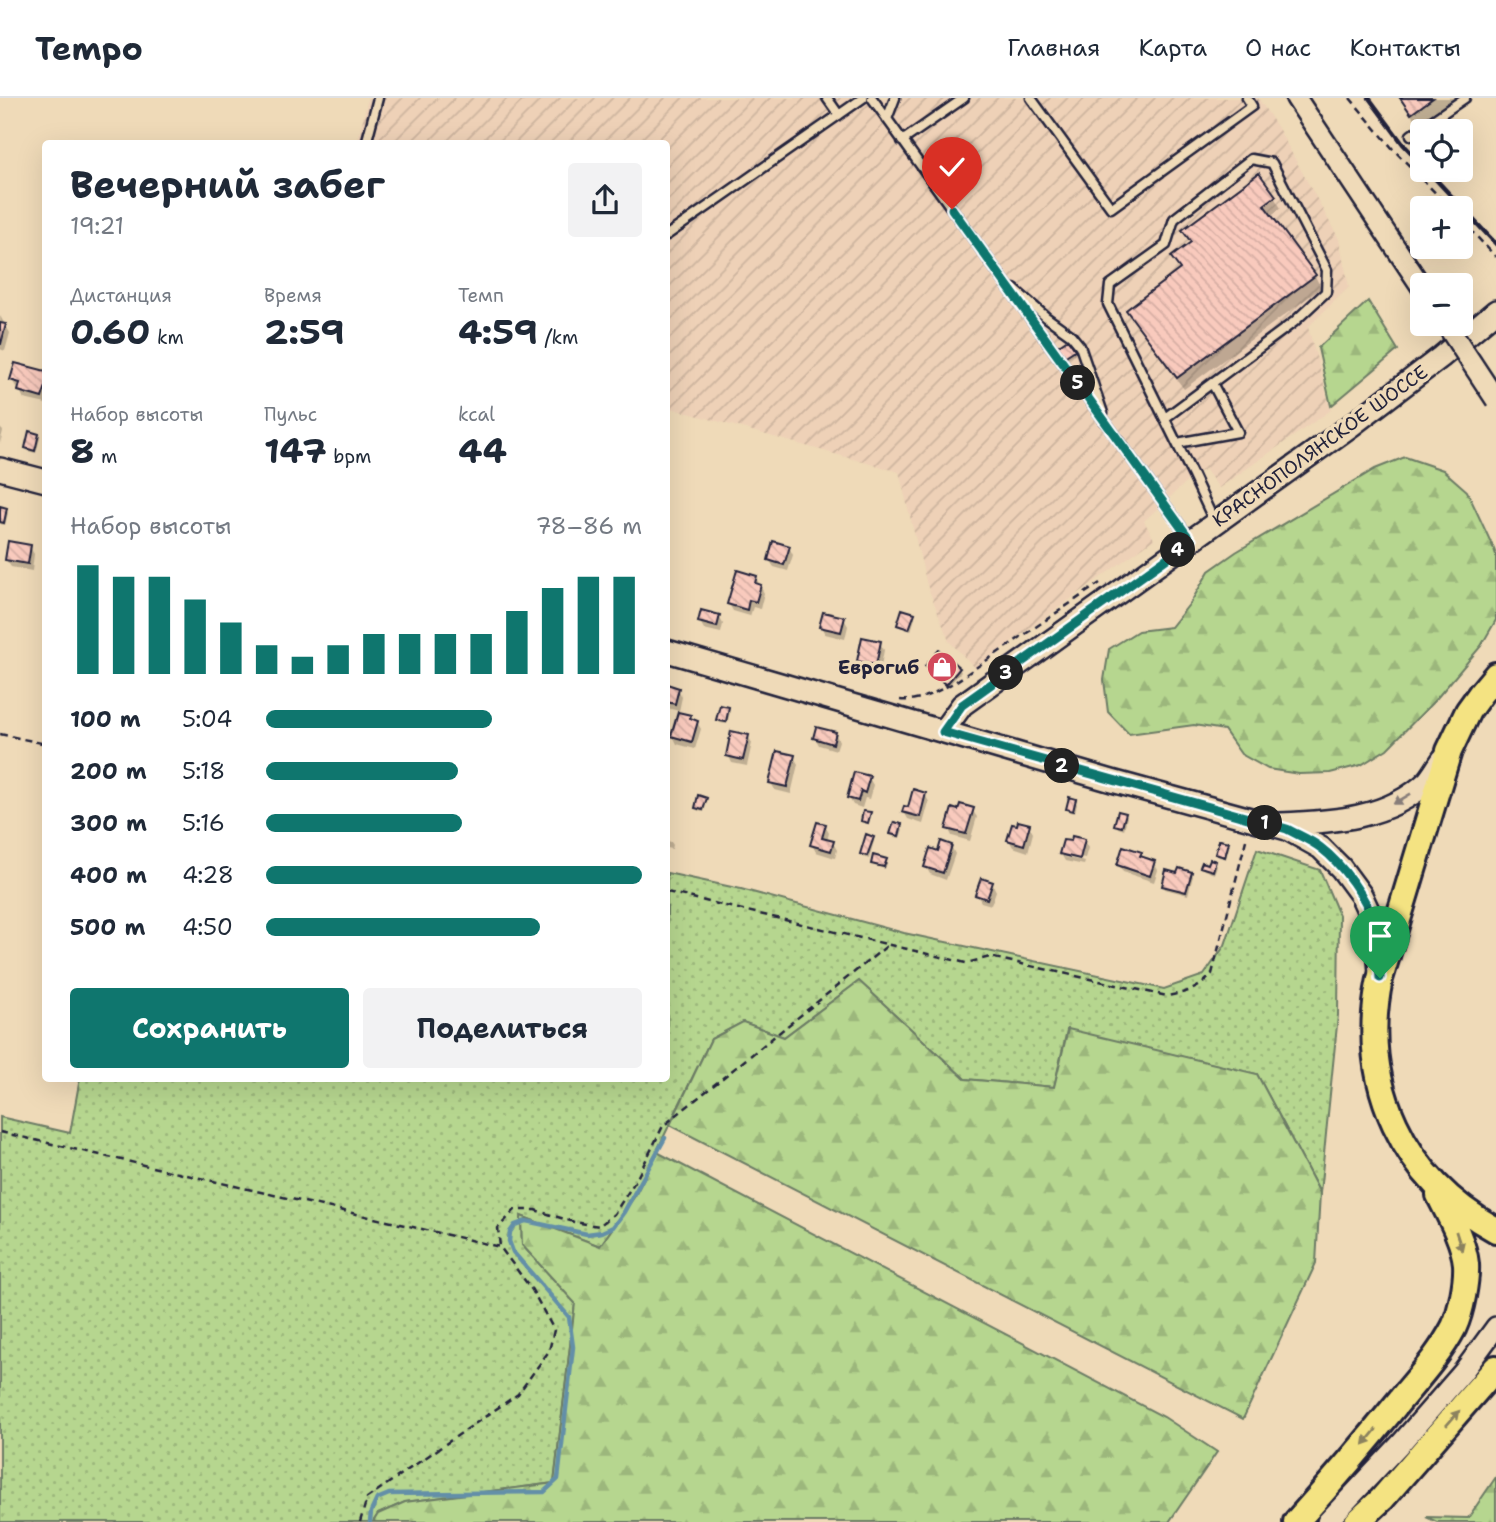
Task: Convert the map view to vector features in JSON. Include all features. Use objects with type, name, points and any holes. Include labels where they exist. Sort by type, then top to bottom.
[{"type":"main road","name":"КРАСНОПОЛЯНСКОЕ ШОССЕ","points":[[943,732],[962,705],[1352,425],[1496,311]]},
{"type":"main road","points":[[0,469],[42,480]]},
{"type":"main road","points":[[670,652],[1287,829],[1321,848],[1341,868],[1361,895],[1373,921],[1380,978]]},
{"type":"main road","points":[[1296,1522],[1339,1475],[1442,1349],[1455,1324],[1463,1294],[1466,1264],[1459,1239],[1430,1179],[1410,1152],[1394,1123],[1380,1081],[1374,1015],[1380,978],[1449,751],[1468,711],[1496,675]]},
{"type":"main road","points":[[1261,822],[1324,822],[1353,818],[1387,808],[1410,796],[1429,780],[1449,751]]},
{"type":"main road","points":[[1430,1179],[1462,1209],[1496,1230]]},
{"type":"main road","points":[[1357,1522],[1382,1499],[1496,1368]]},
{"type":"street","points":[[1296,98],[1412,273]]},
{"type":"street","points":[[1454,336],[1496,400]]},
{"type":"street","points":[[1327,1522],[1446,1392],[1496,1327]]},
{"type":"lane","points":[[367,140],[378,98]]},
{"type":"lane","points":[[827,98],[839,115]]},
{"type":"lane","points":[[670,233],[863,98]]},
{"type":"lane","points":[[872,98],[1191,541]]},
{"type":"lane","points":[[887,119],[895,98]]},
{"type":"lane","points":[[902,141],[964,98]]},
{"type":"lane","points":[[1031,98],[1111,208],[1252,106],[1247,98]]},
{"type":"lane","points":[[1434,119],[1465,98]]},
{"type":"lane","points":[[1165,418],[1294,322],[1326,292],[1327,270],[1272,163],[1251,159],[1174,219],[1166,245],[1110,285],[1108,304],[1215,523]]},
{"type":"lane","points":[[1001,278],[1080,346],[1106,423]]},
{"type":"lane","points":[[1177,443],[1238,432],[1212,383]]},
{"type":"path","points":[[1350,98],[1393,149],[1438,196]]},
{"type":"path","points":[[1473,233],[1496,257]]},
{"type":"path","points":[[898,700],[907,701],[937,692],[955,682],[1102,581]]},
{"type":"path","points":[[0,734],[42,743]]},
{"type":"path","points":[[670,893],[966,963],[990,957],[1167,996],[1186,993],[1201,986],[1212,974],[1261,822]]},
{"type":"path","points":[[359,1522],[367,1498],[518,1394],[549,1351],[554,1330],[532,1290],[500,1247],[498,1228],[515,1210],[535,1210],[574,1222],[599,1226],[614,1213],[629,1191],[663,1126],[888,944]]},
{"type":"path","points":[[0,1132],[500,1247]]},
{"type":"shaded area","points":[[368,98],[1258,98],[1278,128],[1339,239],[1349,287],[1308,327],[1331,410],[1219,488],[1205,469],[1193,476],[1144,521],[1154,539],[975,668],[949,641],[927,585],[899,472],[670,408],[670,140],[358,140]]},
{"type":"green space","points":[[1368,301],[1398,350],[1331,406],[1318,348]]},
{"type":"green space","points":[[1405,457],[1443,470],[1467,491],[1496,555],[1496,620],[1481,646],[1437,698],[1387,749],[1361,765],[1330,773],[1299,774],[1268,769],[1241,754],[1224,730],[1194,725],[1129,734],[1108,712],[1104,680],[1109,649],[1138,631],[1171,627],[1191,602],[1209,571],[1375,469]]},
{"type":"green space","points":[[1257,849],[1320,870],[1339,915],[1338,1015],[1320,1193],[1257,1074],[1067,1030],[1054,1087],[965,1079],[859,981],[784,1037],[743,1022],[711,1039],[635,1196],[600,1246],[521,1216],[522,1245],[575,1303],[554,1483],[405,1502],[378,1514],[373,1522],[0,1522],[0,1117],[70,1133],[79,1082],[670,1082],[670,874],[741,889],[904,933],[1164,989],[1204,975],[1225,945]]},
{"type":"green space","points":[[859,981],[965,1079],[1054,1087],[1068,1029],[1257,1074],[1320,1193],[1316,1263],[1243,1419],[670,1125],[711,1039],[743,1022],[784,1037]]},
{"type":"green space","points":[[657,1152],[1164,1417],[1217,1452],[1169,1522],[373,1522],[378,1514],[405,1502],[554,1483],[575,1303],[522,1245],[521,1216],[600,1246],[635,1196]]},
{"type":"green space","points":[[1496,1477],[1496,1522],[1437,1522],[1426,1517],[1468,1518]]},
{"type":"building","points":[[1400,98],[1433,98],[1411,114]]},
{"type":"building","points":[[1259,173],[1276,196],[1264,205],[1316,275],[1177,378],[1126,310],[1180,269],[1171,257],[1191,242],[1182,230]]},
{"type":"building","points":[[0,323],[6,324],[1,344],[0,344]]},
{"type":"building","points":[[1068,339],[1075,350],[1064,357],[1056,347]]},
{"type":"building","points":[[15,363],[42,370],[42,398],[18,391],[20,383],[10,380]]},
{"type":"building","points":[[29,431],[39,434],[35,451],[25,448]]},
{"type":"building","points":[[0,506],[7,508],[4,523],[0,522]]},
{"type":"building","points":[[8,541],[31,545],[28,564],[5,560]]},
{"type":"building","points":[[773,541],[790,546],[784,565],[768,560]]},
{"type":"building","points":[[737,570],[757,576],[755,583],[761,585],[756,602],[749,600],[747,610],[727,604]]},
{"type":"building","points":[[902,609],[915,613],[909,629],[897,625]]},
{"type":"building","points":[[701,610],[720,615],[717,627],[698,622]]},
{"type":"building","points":[[823,612],[845,617],[841,632],[819,627]]},
{"type":"building","points":[[862,637],[881,641],[876,665],[857,661]]},
{"type":"building","name":"Еврогиб","points":[[939,650],[960,668],[946,685],[925,666]]},
{"type":"building","points":[[670,685],[679,688],[675,704],[670,703]]},
{"type":"building","points":[[720,705],[729,707],[726,722],[716,720]]},
{"type":"building","points":[[678,712],[691,715],[690,718],[698,721],[692,742],[671,736]]},
{"type":"building","points":[[816,727],[836,732],[833,744],[813,738]]},
{"type":"building","points":[[731,731],[749,735],[743,760],[726,756]]},
{"type":"building","points":[[777,751],[795,755],[787,787],[769,783]]},
{"type":"building","points":[[854,772],[870,776],[865,793],[861,791],[858,801],[847,798]]},
{"type":"building","points":[[913,789],[926,793],[920,817],[902,812],[904,806],[908,807]]},
{"type":"building","points":[[698,795],[707,798],[703,810],[695,808]]},
{"type":"building","points":[[1069,797],[1076,799],[1073,811],[1066,809]]},
{"type":"building","points":[[960,804],[974,808],[966,834],[946,829],[952,808],[958,810]]},
{"type":"building","points":[[863,811],[871,812],[868,823],[861,821]]},
{"type":"building","points":[[1118,811],[1126,813],[1122,827],[1114,825]]},
{"type":"building","points":[[1018,821],[1030,824],[1024,845],[1007,840],[1012,824],[1017,825]]},
{"type":"building","points":[[817,822],[826,824],[822,838],[834,841],[831,851],[810,845]]},
{"type":"building","points":[[894,822],[902,824],[899,836],[890,834]]},
{"type":"building","points":[[866,834],[874,837],[867,856],[860,854]]},
{"type":"building","points":[[1072,836],[1085,839],[1080,859],[1059,854],[1063,840],[1071,841]]},
{"type":"building","points":[[1219,840],[1229,842],[1225,857],[1215,854]]},
{"type":"building","points":[[941,841],[952,845],[943,873],[924,867],[930,848],[938,851]]},
{"type":"building","points":[[1123,846],[1142,852],[1140,856],[1155,861],[1150,876],[1117,865]]},
{"type":"building","points":[[873,855],[887,859],[884,867],[871,864]]},
{"type":"building","points":[[1210,859],[1216,861],[1213,871],[1200,867],[1202,862],[1208,864]]},
{"type":"building","points":[[1179,868],[1192,872],[1186,892],[1162,886],[1166,870],[1177,873]]},
{"type":"building","points":[[981,878],[993,882],[987,899],[975,895]]},
{"type":"waterway","points":[[370,1522],[377,1499],[389,1494],[544,1492],[558,1479],[573,1347],[569,1317],[513,1252],[509,1241],[510,1232],[515,1225],[526,1221],[587,1234],[613,1227],[665,1138]]},
{"type":"railway","points":[[1369,98],[1410,151]]},
{"type":"railway","points":[[1438,182],[1496,244]]},
{"type":"place","name":"Еврогиб","points":[[942,667]]},
{"type":"route","points":[[952,209],[1191,541],[962,705],[943,732],[1287,829],[1321,848],[1341,868],[1361,895],[1373,921],[1380,978]]}]
